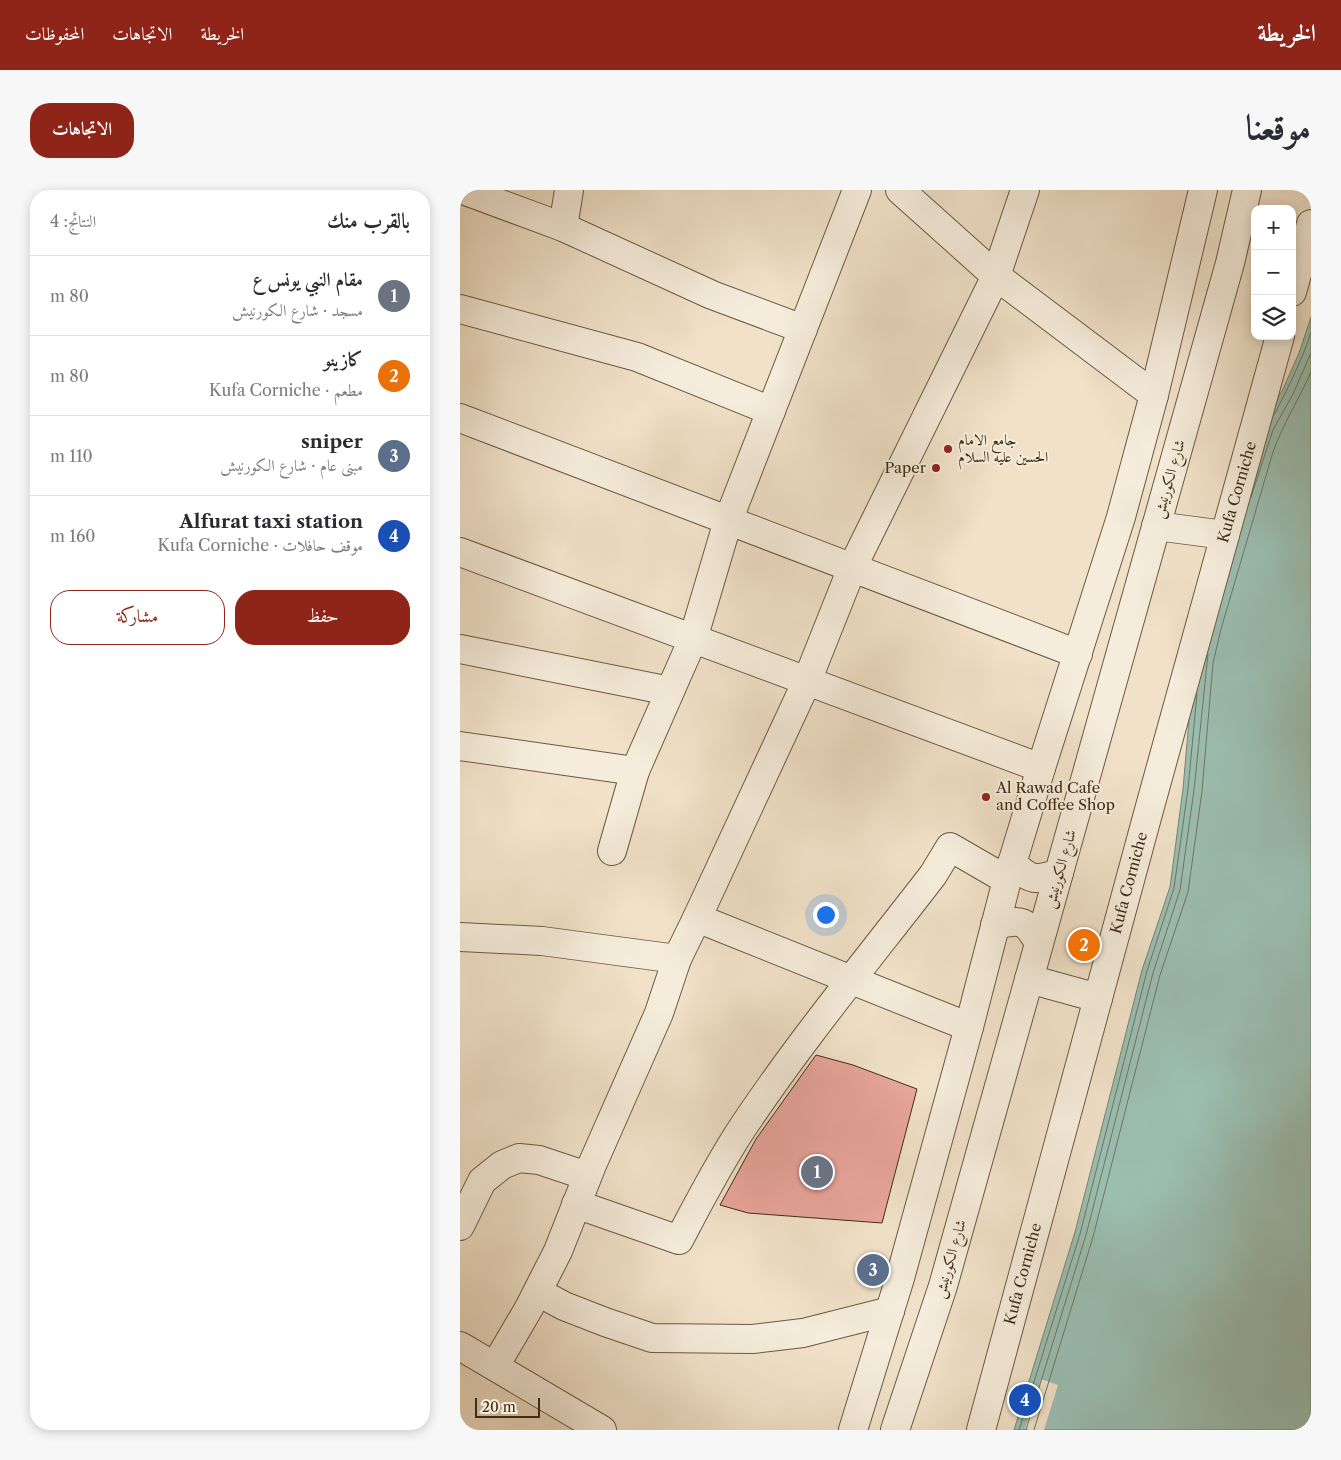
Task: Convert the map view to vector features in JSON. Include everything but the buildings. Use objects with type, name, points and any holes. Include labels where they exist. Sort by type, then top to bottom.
[{"type":"street","points":[[463,190],[563,227],[712,295],[803,329]]},
{"type":"street","points":[[563,227],[569,190]]},
{"type":"street","points":[[612,851],[636,771],[693,638],[728,521],[857,190]]},
{"type":"street","points":[[900,190],[996,276],[1154,395]]},
{"type":"street","points":[[495,1366],[538,1292],[558,1251],[576,1204],[659,1013],[677,959],[807,681],[852,568],[996,276],[1025,190]]},
{"type":"street","points":[[853,1430],[890,1311],[1010,872],[1121,517],[1154,395],[1202,190]]},
{"type":"street","name":"شارع الكورنيش","points":[[895,1430],[943,1286],[1230,262],[1247,190]]},
{"type":"street","points":[[1296,278],[1311,224]]},
{"type":"street","points":[[460,309],[637,357],[771,411]]},
{"type":"street","name":"Kufa Corniche","points":[[981,1430],[1279,340]]},
{"type":"street","points":[[460,418],[1078,654]]},
{"type":"street","points":[[1156,526],[1225,535]]},
{"type":"street","points":[[460,552],[1041,768]]},
{"type":"street","points":[[460,649],[670,691]]},
{"type":"street","points":[[460,746],[636,771]]},
{"type":"street","points":[[576,1204],[679,1240],[710,1181],[742,1128],[788,1062],[934,876],[950,847],[1010,872],[1024,874],[1032,878],[1042,878],[1059,873]]},
{"type":"street","points":[[697,918],[969,1027]]},
{"type":"street","points":[[996,925],[1021,922],[1029,927],[1039,943]]},
{"type":"street","points":[[460,937],[542,941],[677,959]]},
{"type":"street","points":[[1029,979],[1098,998]]},
{"type":"street","points":[[460,1226],[482,1181],[502,1165],[519,1158],[539,1160],[588,1176]]},
{"type":"street","points":[[538,1292],[564,1306],[596,1319],[652,1338],[753,1339],[794,1334],[890,1311]]},
{"type":"street","points":[[460,1346],[602,1430]]},
{"type":"water","points":[[1311,317],[1311,1430],[1014,1430],[1075,1232],[1142,970],[1170,887],[1183,789],[1191,697],[1262,426],[1283,389],[1299,353]]},
{"type":"pier","points":[[1041,1379],[1058,1385],[1044,1430],[1025,1429],[1033,1405],[1022,1402],[1024,1396],[1035,1399]]},
{"type":"place","name":"جامع الامام الحسين عليه السلام","points":[[948,449]]},
{"type":"place","name":"Paper","points":[[936,468]]},
{"type":"place","name":"Al Rawad Cafe and Coffee Shop","points":[[986,797]]},
{"type":"place","name":"كازينو","points":[[1084,945]]},
{"type":"place","name":"مقام النبي يونس ع","points":[[817,1172]]},
{"type":"place","name":"sniper","points":[[873,1270]]},
{"type":"place","name":"Alfurat taxi station","points":[[1025,1400]]}]
